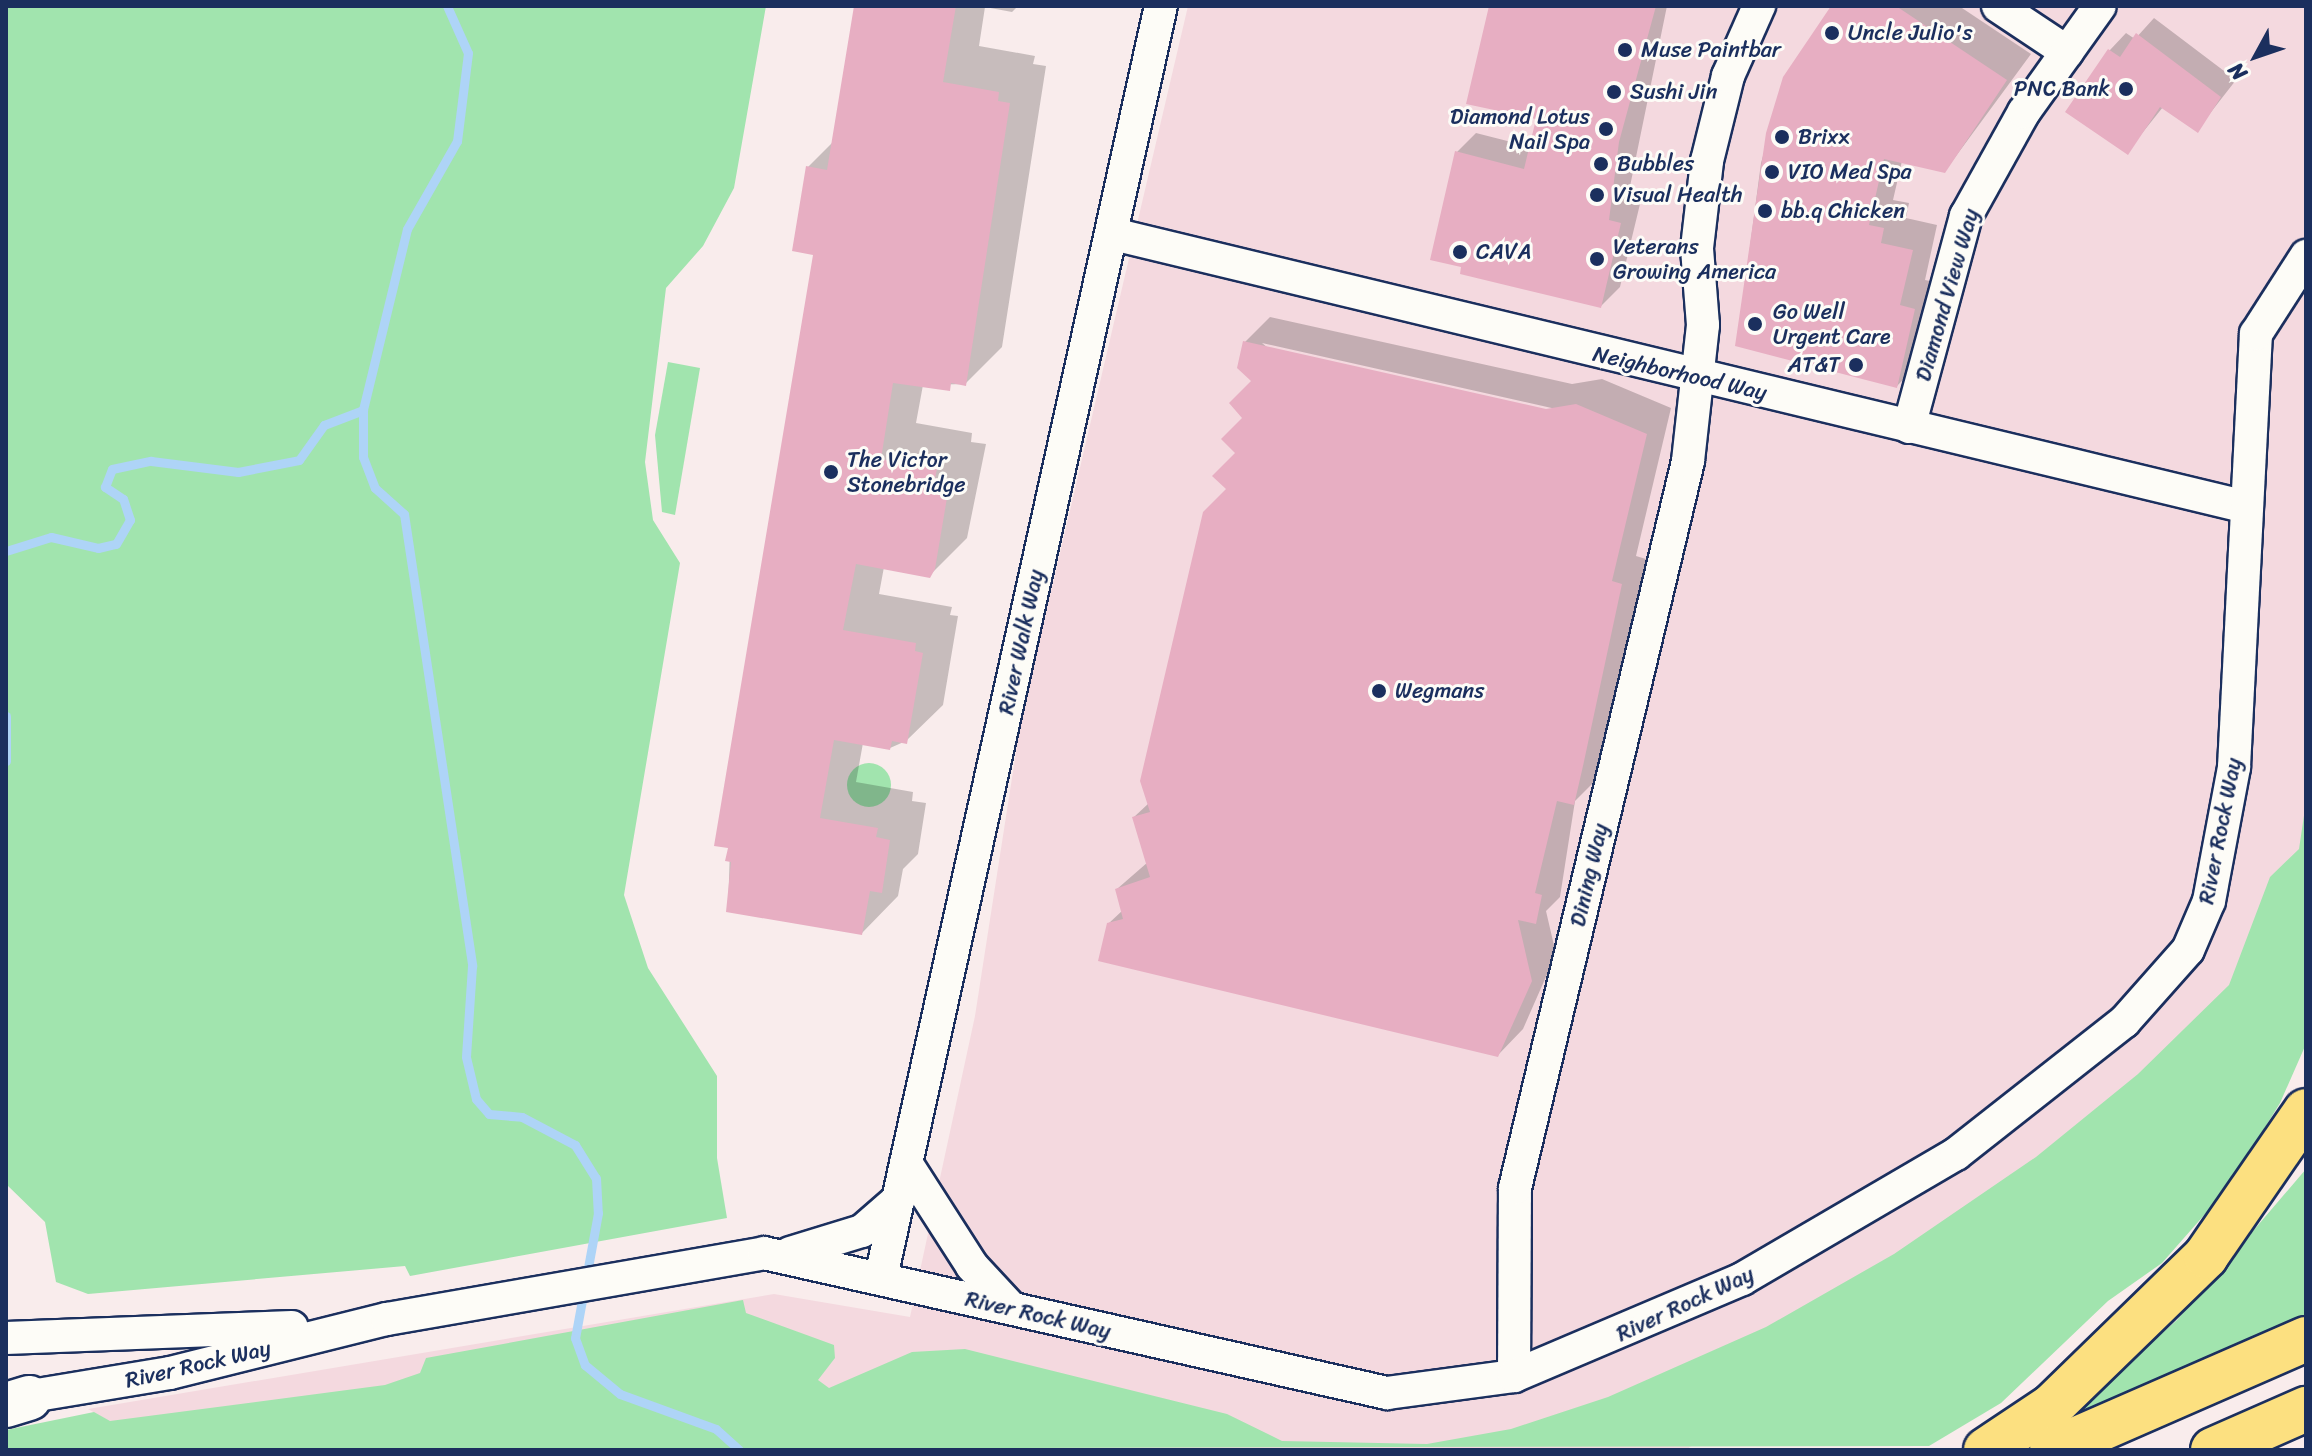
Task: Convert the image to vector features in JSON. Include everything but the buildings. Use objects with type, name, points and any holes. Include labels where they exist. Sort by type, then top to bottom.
[{"type":"highway","points":[[1986,1450],[2052,1406],[2206,1256],[2306,1111]]},
{"type":"highway","points":[[2052,1450],[2306,1339]]},
{"type":"highway","points":[[2213,1450],[2306,1409]]},
{"type":"street","name":"River Walk Way","points":[[881,1277],[1161,6]]},
{"type":"street","name":"Dining Way","points":[[1514,1376],[1515,1188],[1688,461],[1698,377],[1697,248],[1707,161],[1728,76],[1759,6]]},
{"type":"street","points":[[1998,6],[2067,52]]},
{"type":"street","name":"Diamond View Way","points":[[1909,427],[1966,216],[2067,52],[2100,6]]},
{"type":"street","name":"Neighborhood Way","points":[[1113,234],[2247,507]]},
{"type":"street","name":"River Rock Way","points":[[14,1401],[170,1373],[387,1319],[774,1254],[1387,1393],[1514,1376],[1642,1326],[1858,1218],[2043,1089],[2156,989],[2200,928],[2219,853],[2238,727],[2256,334],[2306,256]]},
{"type":"street","points":[[906,1163],[972,1266],[1011,1308]]},
{"type":"street","points":[[774,1254],[862,1231],[899,1199]]},
{"type":"street","name":"River Rock Way","points":[[6,1338],[387,1319]]},
{"type":"shaded area","points":[[1188,6],[2306,6],[2306,972],[1686,1450],[160,1450],[88,1409],[774,1294],[910,1317],[975,1016],[1021,720]]},
{"type":"green space","points":[[6,6],[766,6],[734,188],[703,246],[666,288],[645,462],[653,520],[680,563],[624,895],[648,968],[717,1076],[717,1158],[727,1218],[410,1276],[405,1266],[88,1294],[56,1282],[45,1222],[6,1184]]},
{"type":"green space","points":[[668,362],[700,368],[675,515],[662,512],[655,435]]},
{"type":"green space","points":[[869,763],[884,770],[891,785],[884,800],[869,807],[854,800],[847,785],[854,770]]},
{"type":"green space","points":[[2306,802],[2306,1044],[2280,1103],[2227,1189],[2162,1263],[2108,1301],[2001,1403],[1929,1446],[6,1450],[6,1430],[94,1412],[110,1421],[385,1385],[420,1373],[426,1358],[743,1300],[746,1313],[834,1345],[835,1358],[818,1380],[829,1388],[912,1352],[965,1349],[1227,1414],[1282,1441],[1427,1444],[1511,1429],[1608,1397],[1766,1327],[1894,1254],[2036,1157],[2138,1074],[2229,985],[2270,877],[2299,849]]},
{"type":"green space","points":[[2306,1169],[2306,1315],[2046,1435],[2177,1320]]},
{"type":"waterway","points":[[447,6],[468,53],[457,141],[407,229],[363,410],[363,457],[375,488],[404,514],[472,966],[466,1057],[476,1099],[489,1114],[522,1117],[575,1145],[596,1178],[598,1213],[575,1338],[585,1365],[620,1394],[716,1429],[739,1450]]},
{"type":"waterway","points":[[6,551],[51,537],[98,548],[116,544],[130,520],[123,499],[105,487],[112,469],[151,461],[238,472],[299,460],[324,425],[363,410]]},
{"type":"waterway","points":[[6,716],[6,761]]},
{"type":"place","name":"Uncle Julio's","points":[[1832,33]]},
{"type":"place","name":"Muse Paintbar","points":[[1625,50]]},
{"type":"place","name":"PNC Bank","points":[[2126,89]]},
{"type":"place","name":"Sushi Jin","points":[[1614,92]]},
{"type":"place","name":"Diamond Lotus Nail Spa","points":[[1606,129]]},
{"type":"place","name":"Brixx","points":[[1782,137]]},
{"type":"place","name":"Bubbles","points":[[1601,164]]},
{"type":"place","name":"VIO Med Spa","points":[[1772,172]]},
{"type":"place","name":"Visual Health","points":[[1597,195]]},
{"type":"place","name":"bb.q Chicken","points":[[1765,211]]},
{"type":"place","name":"CAVA","points":[[1460,252]]},
{"type":"place","name":"Veterans Growing America","points":[[1597,259]]},
{"type":"place","name":"Go Well Urgent Care","points":[[1755,324]]},
{"type":"place","name":"AT&T","points":[[1856,365]]},
{"type":"place","name":"The Victor Stonebridge","points":[[831,472]]},
{"type":"place","name":"Wegmans","points":[[1379,691]]}]
